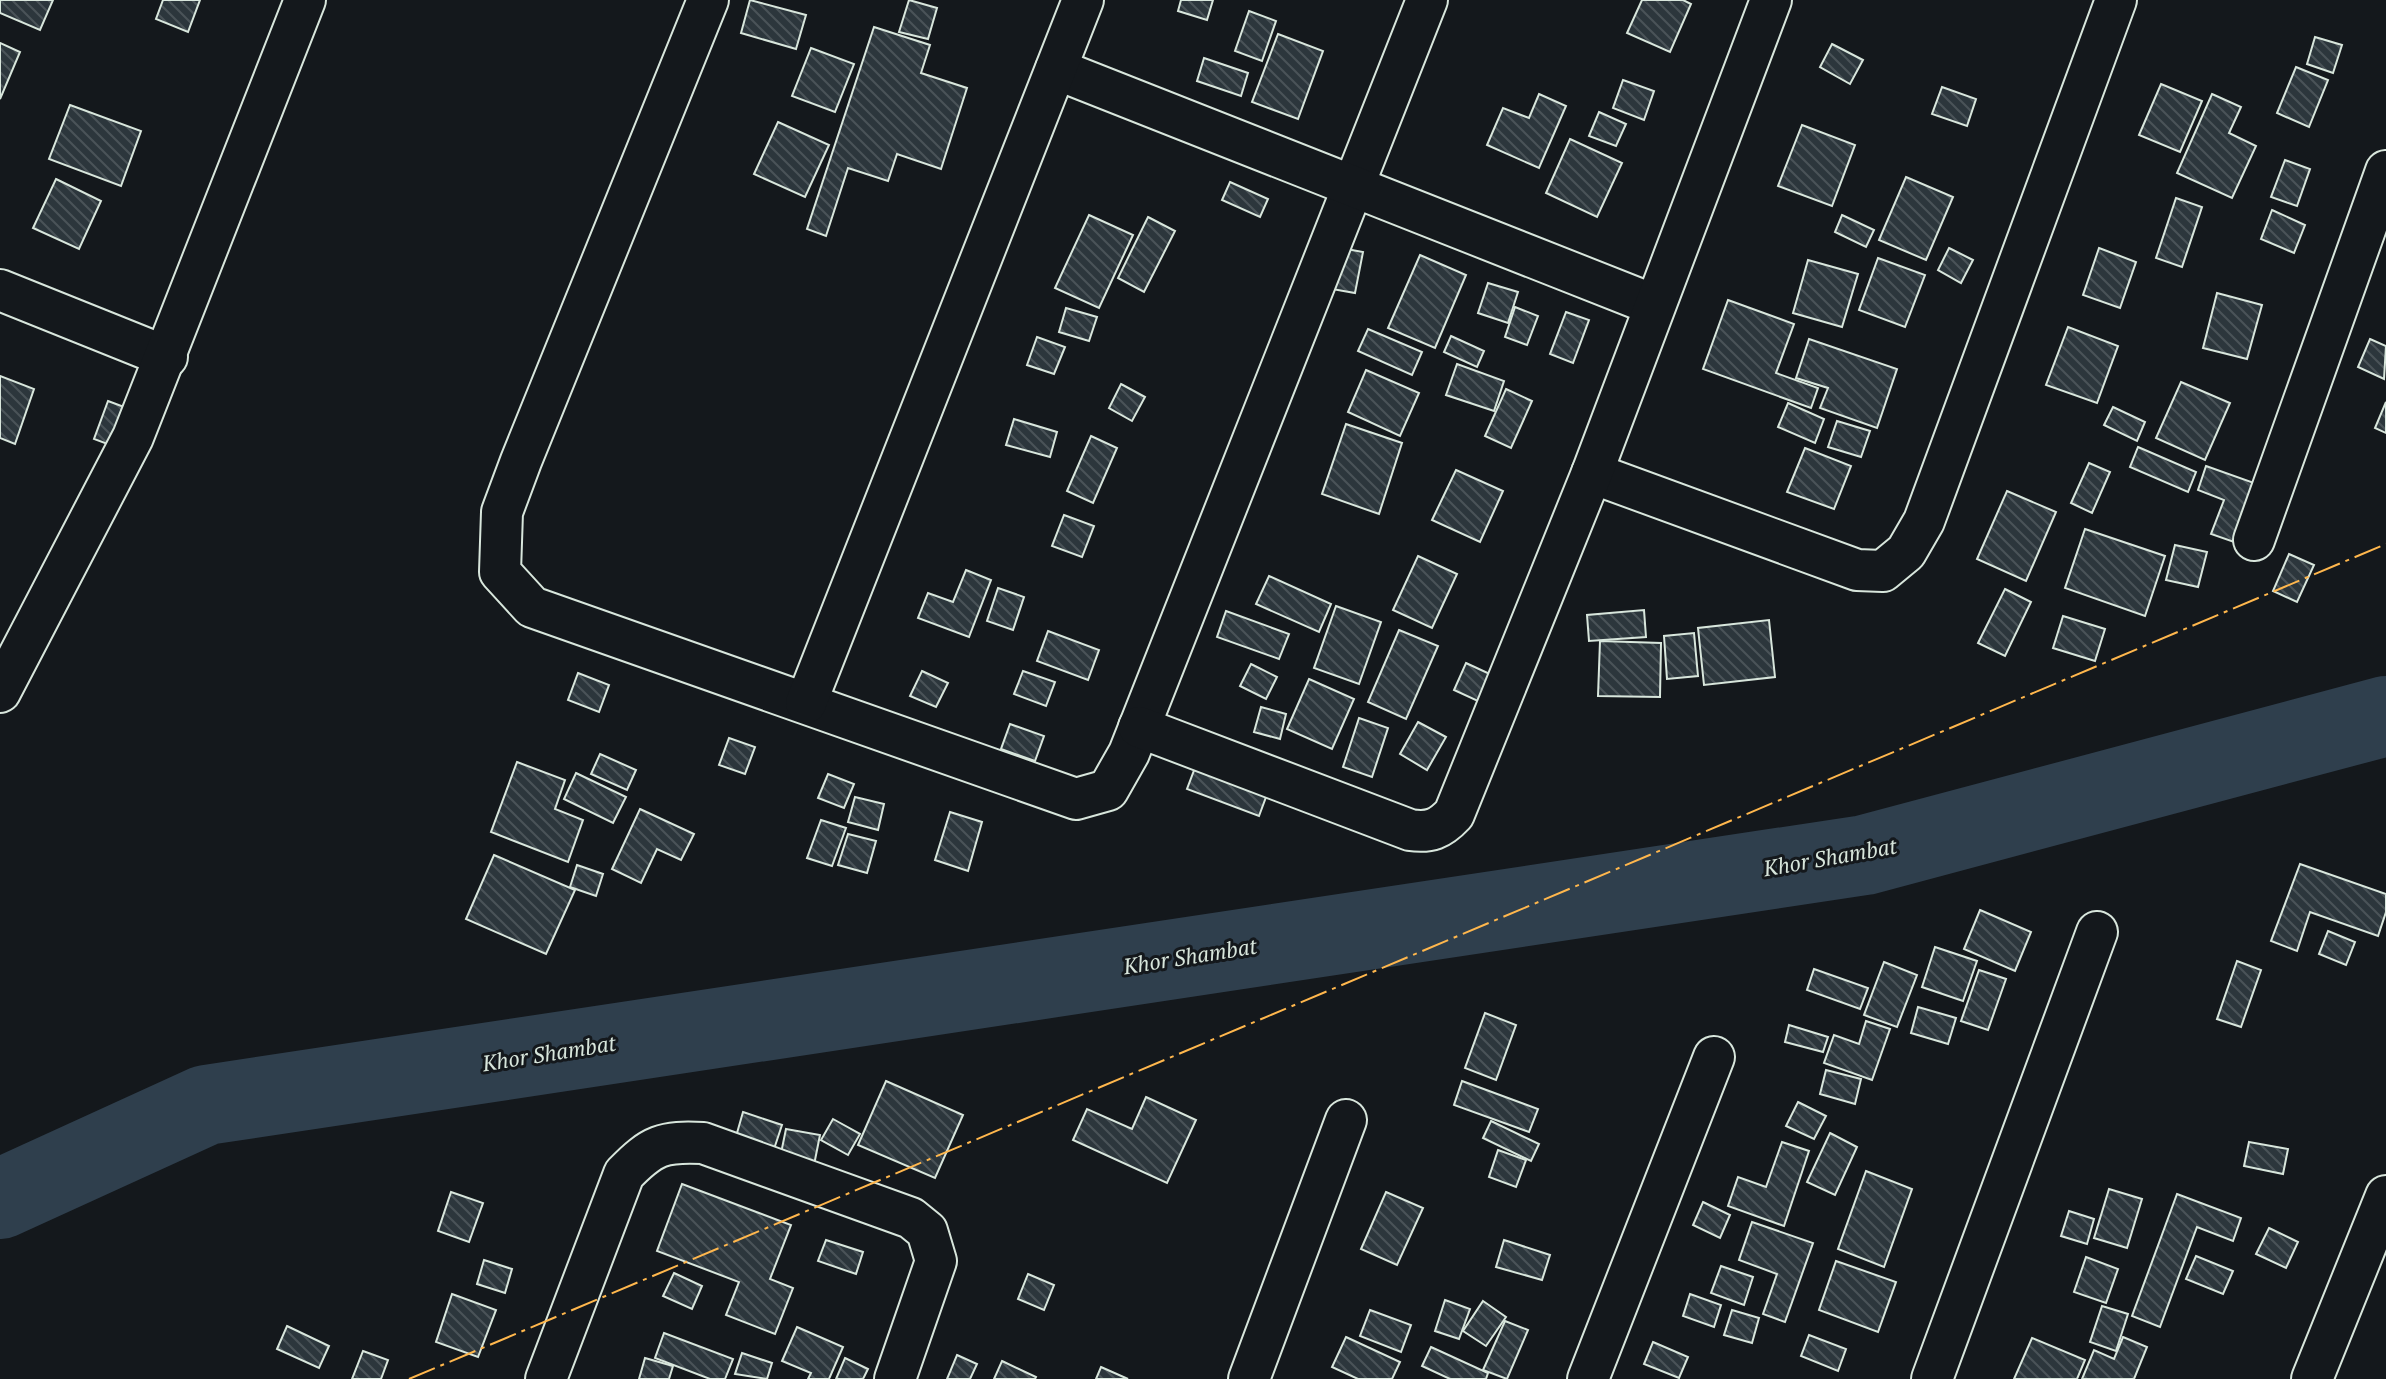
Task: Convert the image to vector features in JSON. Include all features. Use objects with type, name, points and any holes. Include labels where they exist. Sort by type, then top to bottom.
[{"type":"street","points":[[0,692],[133,437],[305,0]]},
{"type":"street","points":[[708,0],[502,512],[500,572],[532,607],[1076,799],[1108,790],[1139,727],[1427,0]]},
{"type":"street","points":[[806,703],[932,376],[1083,0]]},
{"type":"street","points":[[1139,727],[1410,830],[1426,832],[1442,828],[1467,790],[1592,473],[1771,0]]},
{"type":"street","points":[[1592,473],[1857,570],[1883,571],[1906,552],[1924,521],[2116,0]]},
{"type":"street","points":[[1056,69],[1654,305]]},
{"type":"street","points":[[2254,540],[2386,171]]},
{"type":"street","points":[[0,290],[167,357]]},
{"type":"street","points":[[1932,1379],[2097,932]]},
{"type":"street","points":[[1589,1379],[1714,1057]]},
{"type":"street","points":[[1249,1379],[1346,1120]]},
{"type":"street","points":[[546,1379],[624,1174],[644,1152],[669,1141],[703,1143],[911,1218],[927,1231],[936,1261],[895,1379]]},
{"type":"street","points":[[2312,1379],[2386,1196]]},
{"type":"building","points":[[0,0],[53,0],[40,30],[0,13]]},
{"type":"building","points":[[163,0],[200,0],[188,32],[156,19]]},
{"type":"building","points":[[750,0],[806,15],[796,49],[741,33]]},
{"type":"building","points":[[909,0],[937,8],[928,39],[899,32]]},
{"type":"building","points":[[1181,0],[1213,0],[1207,20],[1178,11]]},
{"type":"building","points":[[1642,0],[1683,0],[1691,4],[1670,52],[1627,33]]},
{"type":"building","points":[[1249,11],[1276,21],[1262,61],[1235,51]]},
{"type":"building","points":[[874,27],[930,45],[921,73],[967,88],[941,169],[897,154],[888,181],[848,168],[826,236],[807,229]]},
{"type":"building","points":[[1278,34],[1323,51],[1298,119],[1252,102]]},
{"type":"building","points":[[2315,37],[2342,45],[2333,73],[2307,64]]},
{"type":"building","points":[[0,43],[20,52],[0,99]]},
{"type":"building","points":[[1832,44],[1863,60],[1850,84],[1820,67]]},
{"type":"building","points":[[811,48],[854,64],[835,112],[792,96]]},
{"type":"building","points":[[1204,58],[1248,73],[1241,96],[1197,81]]},
{"type":"building","points":[[2296,67],[2328,80],[2309,127],[2277,113]]},
{"type":"building","points":[[1623,80],[1654,91],[1644,120],[1613,108]]},
{"type":"building","points":[[2161,84],[2202,101],[2180,152],[2139,135]]},
{"type":"building","points":[[1942,87],[1976,99],[1967,126],[1932,114]]},
{"type":"building","points":[[1539,94],[1566,106],[1539,168],[1487,145],[1503,108],[1529,118]]},
{"type":"building","points":[[2212,94],[2241,107],[2229,133],[2256,146],[2232,198],[2177,173]]},
{"type":"building","points":[[70,105],[141,131],[121,186],[49,159]]},
{"type":"building","points":[[1599,112],[1626,124],[1616,146],[1589,136]]},
{"type":"building","points":[[778,122],[829,145],[805,197],[754,174]]},
{"type":"building","points":[[1802,125],[1855,145],[1832,206],[1778,186]]},
{"type":"building","points":[[1570,139],[1622,163],[1597,217],[1546,193]]},
{"type":"building","points":[[2285,160],[2310,169],[2297,206],[2271,197]]},
{"type":"building","points":[[1906,177],[1953,197],[1926,260],[1879,240]]},
{"type":"building","points":[[56,179],[101,201],[79,249],[33,228]]},
{"type":"building","points":[[1230,182],[1268,199],[1260,217],[1222,200]]},
{"type":"building","points":[[2176,198],[2202,207],[2182,267],[2156,258]]},
{"type":"building","points":[[2272,210],[2305,225],[2294,253],[2261,239]]},
{"type":"building","points":[[1089,215],[1133,235],[1099,308],[1055,288]]},
{"type":"building","points":[[1842,215],[1874,230],[1866,247],[1835,232]]},
{"type":"building","points":[[1148,217],[1175,231],[1144,292],[1118,278]]},
{"type":"building","points":[[1341,248],[1363,252],[1355,293],[1332,289]]},
{"type":"building","points":[[1949,248],[1973,260],[1961,283],[1938,270]]},
{"type":"building","points":[[2099,248],[2136,262],[2120,308],[2083,295]]},
{"type":"building","points":[[1420,255],[1466,275],[1435,348],[1388,328]]},
{"type":"building","points":[[1878,258],[1925,275],[1905,327],[1859,310]]},
{"type":"building","points":[[1808,260],[1858,274],[1842,327],[1793,313]]},
{"type":"building","points":[[1488,283],[1518,292],[1508,323],[1478,313]]},
{"type":"building","points":[[2217,293],[2262,305],[2247,359],[2203,348]]},
{"type":"building","points":[[1728,300],[1794,324],[1776,373],[1818,388],[1811,408],[1703,369]]},
{"type":"building","points":[[1515,307],[1538,316],[1527,345],[1505,337]]},
{"type":"building","points":[[1066,308],[1097,317],[1089,341],[1059,332]]},
{"type":"building","points":[[1566,312],[1589,320],[1573,363],[1550,354]]},
{"type":"building","points":[[2068,327],[2118,346],[2097,403],[2046,385]]},
{"type":"building","points":[[1368,329],[1422,352],[1412,375],[1358,351]]},
{"type":"building","points":[[1451,336],[1484,351],[1477,367],[1444,352]]},
{"type":"building","points":[[1037,337],[1065,347],[1054,374],[1027,365]]},
{"type":"building","points":[[1809,339],[1897,369],[1877,428],[1820,408],[1828,388],[1796,378]]},
{"type":"building","points":[[2370,339],[2386,346],[2384,379],[2358,367]]},
{"type":"building","points":[[1457,364],[1504,381],[1494,411],[1446,395]]},
{"type":"building","points":[[1366,370],[1419,393],[1400,436],[1348,412]]},
{"type":"building","points":[[0,376],[34,389],[15,444],[0,438]]},
{"type":"building","points":[[2181,382],[2230,403],[2205,460],[2156,438]]},
{"type":"building","points":[[1121,384],[1145,397],[1132,421],[1109,408]]},
{"type":"building","points":[[1506,389],[1532,401],[1511,448],[1485,436]]},
{"type":"building","points":[[108,401],[151,417],[137,455],[94,439]]},
{"type":"building","points":[[2386,402],[2386,433],[2375,428]]},
{"type":"building","points":[[1788,403],[1824,419],[1815,443],[1778,427]]},
{"type":"building","points":[[2113,407],[2145,422],[2137,441],[2104,425]]},
{"type":"building","points":[[1014,419],[1057,432],[1050,457],[1006,445]]},
{"type":"building","points":[[1837,421],[1870,431],[1861,457],[1828,447]]},
{"type":"building","points":[[1346,424],[1402,443],[1379,514],[1322,494]]},
{"type":"building","points":[[1091,436],[1117,448],[1093,503],[1067,491]]},
{"type":"building","points":[[2138,447],[2196,472],[2188,492],[2130,467]]},
{"type":"building","points":[[1805,448],[1851,466],[1834,509],[1787,492]]},
{"type":"building","points":[[2089,463],[2110,472],[2092,513],[2071,503]]},
{"type":"building","points":[[2206,466],[2257,484],[2237,543],[2211,534],[2224,500],[2198,490]]},
{"type":"building","points":[[1456,470],[1503,491],[1480,542],[1432,520]]},
{"type":"building","points":[[2007,491],[2056,512],[2026,581],[1977,559]]},
{"type":"building","points":[[1064,515],[1094,526],[1082,557],[1052,546]]},
{"type":"building","points":[[2085,529],[2165,556],[2145,616],[2065,588]]},
{"type":"building","points":[[2175,545],[2207,552],[2198,587],[2166,580]]},
{"type":"building","points":[[2289,554],[2314,565],[2297,602],[2273,591]]},
{"type":"building","points":[[1418,556],[1457,574],[1432,628],[1393,610]]},
{"type":"building","points":[[966,570],[991,580],[969,637],[918,618],[928,593],[953,602]]},
{"type":"building","points":[[1269,576],[1331,604],[1319,632],[1256,604]]},
{"type":"building","points":[[998,588],[1024,597],[1013,630],[987,621]]},
{"type":"building","points":[[2005,589],[2031,602],[2005,656],[1978,643]]},
{"type":"building","points":[[1336,606],[1381,622],[1359,684],[1314,668]]},
{"type":"building","points":[[1644,610],[1646,637],[1589,641],[1587,615]]},
{"type":"building","points":[[1226,611],[1289,634],[1279,659],[1217,637]]},
{"type":"building","points":[[2063,616],[2105,629],[2095,661],[2053,648]]},
{"type":"building","points":[[1769,620],[1775,677],[1704,685],[1698,628]]},
{"type":"building","points":[[1399,630],[1438,646],[1406,719],[1368,702]]},
{"type":"building","points":[[1048,631],[1099,650],[1088,680],[1037,661]]},
{"type":"building","points":[[1694,633],[1698,676],[1667,679],[1664,636]]},
{"type":"building","points":[[1600,641],[1661,643],[1660,697],[1598,696]]},
{"type":"building","points":[[1466,663],[1492,675],[1480,702],[1454,690]]},
{"type":"building","points":[[1251,664],[1277,677],[1266,699],[1240,686]]},
{"type":"building","points":[[922,671],[948,683],[936,707],[910,696]]},
{"type":"building","points":[[1023,671],[1055,682],[1046,706],[1014,694]]},
{"type":"building","points":[[578,673],[609,685],[599,712],[568,700]]},
{"type":"building","points":[[1309,679],[1354,699],[1332,749],[1287,729]]},
{"type":"building","points":[[1261,707],[1286,714],[1280,739],[1254,732]]},
{"type":"building","points":[[1359,718],[1388,728],[1372,777],[1343,767]]},
{"type":"building","points":[[1418,722],[1446,737],[1427,770],[1400,754]]},
{"type":"building","points":[[1010,724],[1044,736],[1035,761],[1001,749]]},
{"type":"building","points":[[1207,736],[1279,762],[1259,816],[1187,789]]},
{"type":"building","points":[[729,738],[755,747],[745,774],[719,765]]},
{"type":"building","points":[[600,754],[636,770],[627,790],[591,774]]},
{"type":"building","points":[[517,762],[565,780],[555,809],[583,820],[568,862],[491,832]]},
{"type":"building","points":[[576,773],[626,797],[613,823],[564,799]]},
{"type":"building","points":[[828,774],[854,784],[844,808],[818,798]]},
{"type":"building","points":[[855,797],[884,804],[878,830],[848,822]]},
{"type":"building","points":[[640,809],[694,834],[681,860],[657,849],[641,883],[612,869]]},
{"type":"building","points":[[950,812],[982,822],[968,871],[935,860]]},
{"type":"building","points":[[821,820],[846,828],[832,866],[807,858]]},
{"type":"building","points":[[848,834],[876,841],[867,873],[838,865]]},
{"type":"building","points":[[494,855],[575,890],[546,954],[466,919]]},
{"type":"building","points":[[2300,864],[2386,894],[2386,912],[2378,936],[2310,912],[2297,951],[2271,941]]},
{"type":"building","points":[[577,865],[603,874],[596,896],[570,887]]},
{"type":"building","points":[[1980,910],[2031,932],[2015,971],[1964,949]]},
{"type":"building","points":[[2328,931],[2355,942],[2346,965],[2319,954]]},
{"type":"building","points":[[1935,947],[1977,961],[1963,1001],[1922,987]]},
{"type":"building","points":[[2237,961],[2261,970],[2241,1027],[2217,1019]]},
{"type":"building","points":[[1884,962],[1917,975],[1897,1027],[1864,1015]]},
{"type":"building","points":[[1814,969],[1868,988],[1860,1009],[1807,990]]},
{"type":"building","points":[[1979,970],[2006,979],[1988,1030],[1961,1021]]},
{"type":"building","points":[[1918,1007],[1956,1018],[1948,1044],[1911,1033]]},
{"type":"building","points":[[1485,1013],[1516,1025],[1496,1080],[1465,1068]]},
{"type":"building","points":[[1866,1021],[1890,1029],[1872,1080],[1824,1063],[1834,1035],[1859,1044]]},
{"type":"building","points":[[1789,1025],[1828,1037],[1823,1052],[1785,1042]]},
{"type":"building","points":[[1826,1070],[1861,1079],[1855,1104],[1820,1094]]},
{"type":"building","points":[[886,1081],[963,1115],[935,1178],[858,1145]]},
{"type":"building","points":[[1462,1081],[1538,1109],[1529,1132],[1454,1105]]},
{"type":"building","points":[[1146,1097],[1196,1120],[1167,1183],[1073,1140],[1087,1109],[1132,1129]]},
{"type":"building","points":[[1798,1102],[1826,1116],[1814,1139],[1786,1126]]},
{"type":"building","points":[[743,1112],[782,1125],[773,1152],[735,1140]]},
{"type":"building","points":[[833,1119],[860,1134],[848,1155],[821,1140]]},
{"type":"building","points":[[1491,1121],[1539,1144],[1531,1161],[1483,1138]]},
{"type":"building","points":[[786,1129],[820,1135],[813,1170],[779,1163]]},
{"type":"building","points":[[1830,1133],[1857,1147],[1835,1195],[1807,1182]]},
{"type":"building","points":[[1782,1142],[1809,1151],[1784,1226],[1728,1206],[1738,1177],[1766,1187]]},
{"type":"building","points":[[2249,1142],[2288,1149],[2283,1174],[2244,1166]]},
{"type":"building","points":[[1498,1150],[1526,1160],[1516,1187],[1489,1177]]},
{"type":"building","points":[[1866,1171],[1912,1189],[1884,1267],[1838,1249]]},
{"type":"building","points":[[682,1184],[791,1225],[770,1279],[793,1288],[775,1334],[726,1315],[739,1282],[657,1251]]},
{"type":"building","points":[[2109,1189],[2142,1199],[2127,1248],[2094,1238]]},
{"type":"building","points":[[451,1192],[483,1203],[469,1242],[438,1231]]},
{"type":"building","points":[[1386,1192],[1423,1208],[1397,1265],[1361,1249]]},
{"type":"building","points":[[2177,1194],[2241,1218],[2233,1241],[2197,1227],[2160,1327],[2132,1316]]},
{"type":"building","points":[[1703,1202],[1730,1215],[1720,1238],[1693,1225]]},
{"type":"building","points":[[2069,1211],[2094,1219],[2087,1244],[2061,1236]]},
{"type":"building","points":[[1752,1222],[1813,1243],[1785,1322],[1763,1314],[1777,1274],[1739,1260]]},
{"type":"building","points":[[2269,1228],[2298,1242],[2286,1268],[2256,1254]]},
{"type":"building","points":[[826,1240],[863,1252],[856,1274],[818,1261]]},
{"type":"building","points":[[1504,1240],[1550,1255],[1542,1280],[1496,1267]]},
{"type":"building","points":[[2196,1256],[2233,1271],[2223,1294],[2186,1279]]},
{"type":"building","points":[[2086,1257],[2118,1269],[2106,1303],[2074,1292]]},
{"type":"building","points":[[484,1260],[512,1269],[505,1293],[477,1284]]},
{"type":"building","points":[[1836,1261],[1896,1282],[1878,1332],[1819,1310]]},
{"type":"building","points":[[1721,1266],[1753,1277],[1744,1305],[1711,1293]]},
{"type":"building","points":[[674,1273],[702,1286],[692,1309],[663,1296]]},
{"type":"building","points":[[1028,1274],[1054,1285],[1044,1310],[1018,1299]]},
{"type":"building","points":[[452,1294],[496,1310],[478,1357],[436,1342]]},
{"type":"building","points":[[1690,1294],[1721,1305],[1714,1327],[1683,1316]]},
{"type":"building","points":[[1445,1300],[1470,1309],[1459,1339],[1435,1331]]},
{"type":"building","points":[[1483,1301],[1506,1317],[1486,1346],[1463,1331]]},
{"type":"building","points":[[2102,1306],[2128,1314],[2116,1351],[2090,1342]]},
{"type":"building","points":[[1370,1310],[1411,1325],[1401,1352],[1360,1336]]},
{"type":"building","points":[[1732,1310],[1759,1318],[1752,1343],[1724,1335]]},
{"type":"building","points":[[1505,1321],[1528,1330],[1507,1379],[1483,1370]]},
{"type":"building","points":[[287,1326],[329,1346],[319,1368],[277,1349]]},
{"type":"building","points":[[797,1327],[843,1347],[829,1379],[808,1379],[811,1373],[782,1361]]},
{"type":"building","points":[[664,1333],[733,1359],[725,1379],[710,1379],[655,1358]]},
{"type":"building","points":[[1809,1335],[1846,1349],[1838,1371],[1801,1356]]},
{"type":"building","points":[[1346,1337],[1400,1362],[1392,1379],[1358,1379],[1332,1367]]},
{"type":"building","points":[[2123,1337],[2147,1347],[2134,1379],[2082,1379],[2094,1350],[2114,1359]]},
{"type":"building","points":[[2032,1338],[2085,1360],[2077,1379],[2014,1379]]},
{"type":"building","points":[[1653,1342],[1688,1357],[1679,1378],[1644,1364]]},
{"type":"building","points":[[1431,1347],[1488,1373],[1486,1379],[1450,1379],[1422,1366]]},
{"type":"building","points":[[363,1351],[388,1360],[381,1379],[352,1379]]},
{"type":"building","points":[[742,1353],[772,1363],[767,1379],[735,1374]]},
{"type":"building","points":[[957,1355],[977,1364],[970,1379],[947,1379]]},
{"type":"building","points":[[645,1358],[673,1366],[669,1379],[639,1379]]},
{"type":"building","points":[[845,1358],[868,1369],[863,1379],[836,1379]]},
{"type":"building","points":[[1002,1361],[1036,1377],[1035,1379],[994,1379]]},
{"type":"building","points":[[1101,1367],[1128,1379],[1096,1379]]},
{"type":"waterway","name":"Khor Shambat","points":[[0,1199],[206,1105],[1865,855],[2386,716]]},
{"type":"power","points":[[409,1379],[2386,544]]}]
